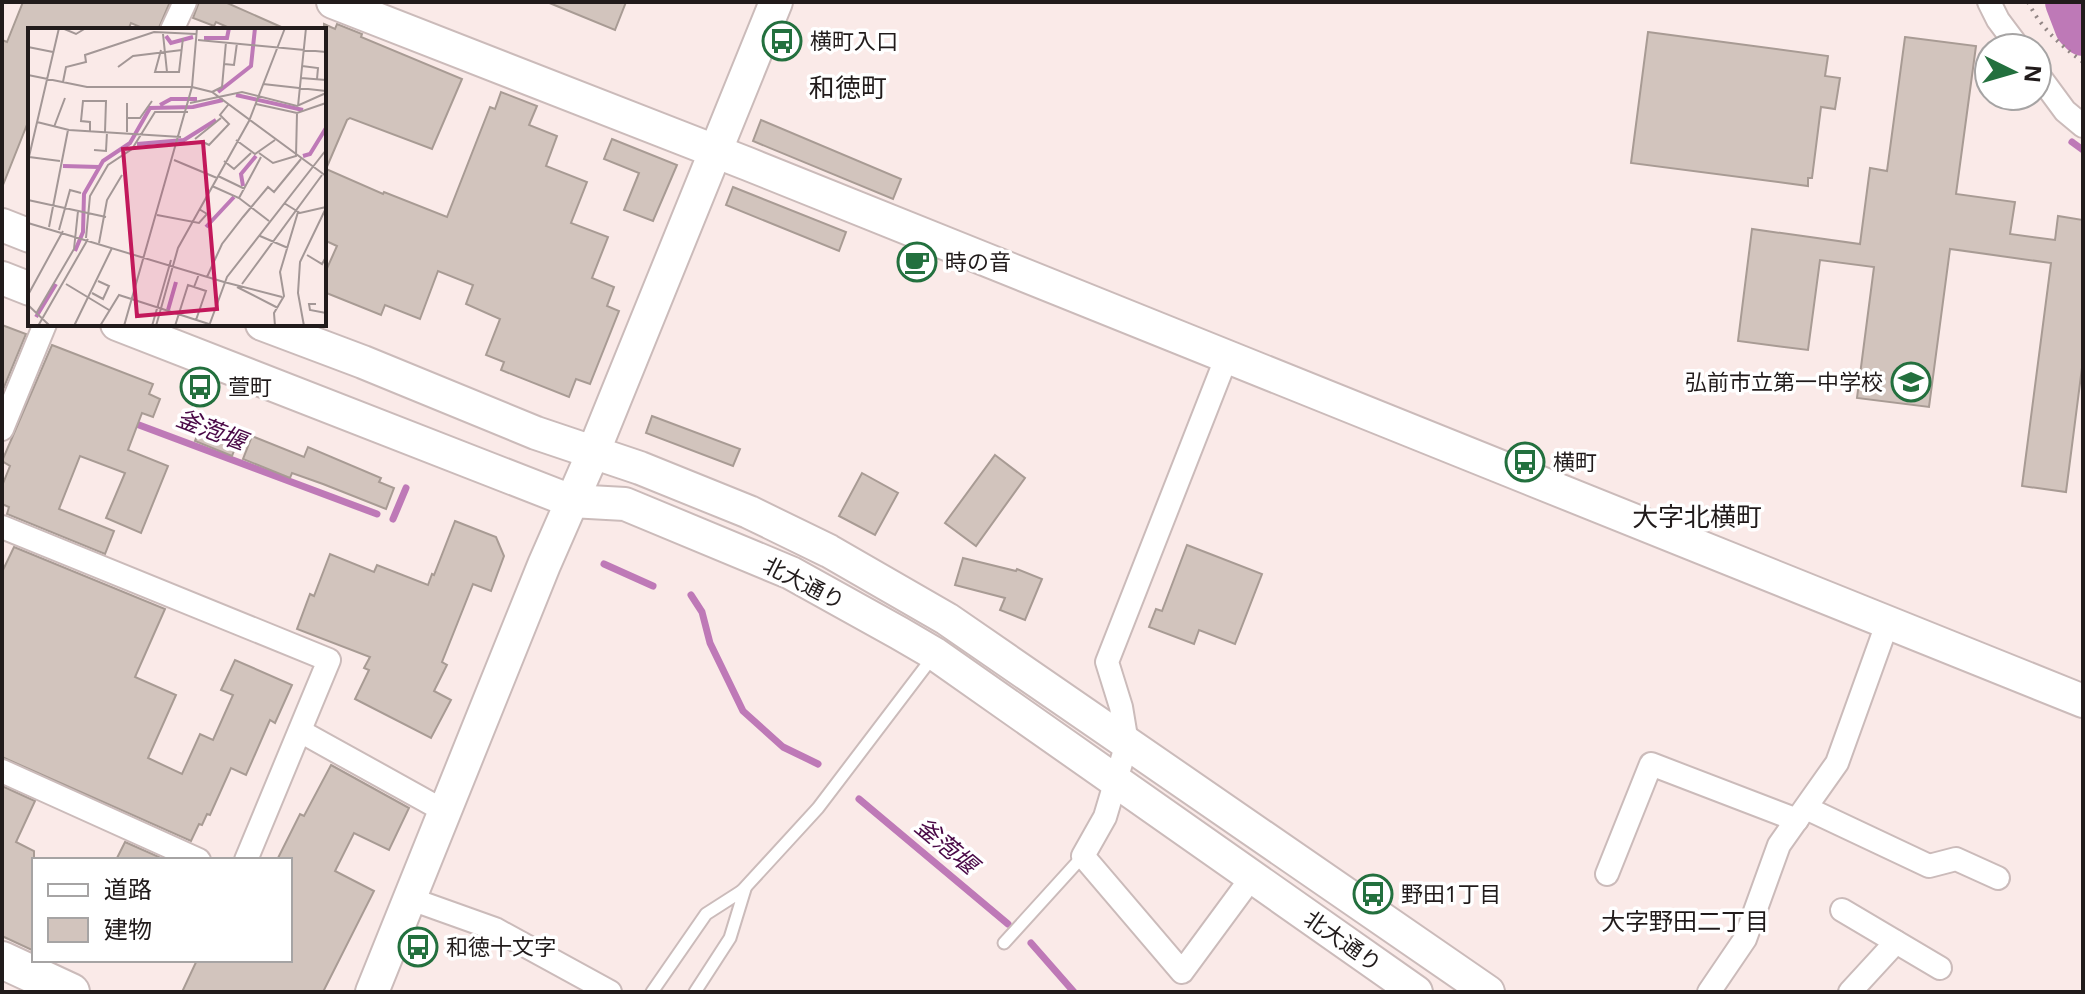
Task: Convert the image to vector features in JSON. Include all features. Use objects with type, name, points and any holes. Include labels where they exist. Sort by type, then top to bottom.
[{"type":"main road","points":[[2,960],[71,992]]},
{"type":"street","points":[[173,28],[185,2]]},
{"type":"street","points":[[333,2],[715,151],[2083,701]]},
{"type":"street","points":[[372,992],[776,2]]},
{"type":"street","points":[[1989,2],[2007,32]]},
{"type":"street","points":[[2053,95],[2065,111],[2083,126]]},
{"type":"street","points":[[2,225],[28,235]]},
{"type":"street","points":[[2,278],[28,288]]},
{"type":"street","points":[[2,429],[44,326]]},
{"type":"street","name":"北大通り","points":[[122,326],[571,501],[625,504],[791,573],[935,654],[1416,992]]},
{"type":"street","name":"北大通り","points":[[267,326],[536,433],[640,468],[749,512],[829,551],[947,619],[1488,992]]},
{"type":"street","points":[[1227,356],[1107,662],[1121,707],[1127,743],[1105,817],[1083,856],[1182,972],[1252,877]]},
{"type":"street","points":[[2,527],[329,660],[247,858]]},
{"type":"street","points":[[1709,992],[1745,939],[1779,845],[1837,763],[1887,624]]},
{"type":"street","points":[[300,731],[446,812]]},
{"type":"street","points":[[1607,874],[1651,764],[1801,814],[1929,866],[1956,859],[1998,878]]},
{"type":"street","points":[[2,771],[195,858]]},
{"type":"street","points":[[411,899],[495,929],[610,992]]},
{"type":"street","points":[[1842,910],[1940,968]]},
{"type":"street","points":[[1850,992],[1896,942]]},
{"type":"lane","points":[[740,893],[818,808],[935,654]]},
{"type":"lane","points":[[1004,943],[1083,856]]},
{"type":"lane","points":[[652,992],[706,914],[745,889],[730,938],[695,992]]},
{"type":"path","points":[[2028,2],[2037,20],[2050,35],[2083,62]]},
{"type":"building","points":[[23,2],[170,2],[159,28],[142,28],[131,23],[129,28],[28,28],[28,122],[3,185],[2,40],[7,42]]},
{"type":"building","points":[[199,2],[225,2],[284,28],[230,28],[193,18]]},
{"type":"building","points":[[547,2],[626,2],[615,30]]},
{"type":"building","points":[[324,24],[335,29],[337,24],[462,79],[432,149],[350,118],[326,169]]},
{"type":"building","points":[[1648,32],[1828,56],[1825,76],[1840,78],[1835,109],[1821,107],[1812,178],[1808,178],[1808,186],[1631,163]]},
{"type":"building","points":[[1905,37],[1973,46],[1973,68],[1956,194],[2015,202],[2010,234],[2055,240],[2058,216],[2083,220],[2083,360],[2066,492],[2022,486],[2051,263],[1950,249],[1929,407],[1857,398],[1874,267],[1820,260],[1808,350],[1738,341],[1752,229],[1860,244],[1870,168],[1887,171]]},
{"type":"building","points":[[501,92],[537,106],[529,125],[557,136],[546,166],[587,182],[571,223],[608,237],[592,278],[614,287],[607,306],[619,311],[590,384],[576,379],[569,397],[501,370],[504,362],[486,355],[500,319],[466,304],[473,285],[438,271],[420,319],[385,305],[381,315],[326,293],[326,271],[337,246],[326,241],[326,169],[447,217],[490,107],[495,109]]},
{"type":"building","points":[[761,120],[901,179],[893,199],[753,141]]},
{"type":"building","points":[[612,139],[677,165],[653,221],[624,210],[639,173],[604,159]]},
{"type":"building","points":[[733,187],[846,232],[839,251],[726,205]]},
{"type":"building","points":[[2,325],[26,334],[2,392]]},
{"type":"building","points":[[52,345],[153,384],[149,394],[160,399],[153,417],[142,413],[128,450],[168,466],[141,533],[106,518],[125,473],[80,456],[59,509],[114,531],[105,554],[7,514],[9,507],[2,504],[2,486],[10,466],[2,461]]},
{"type":"building","points":[[652,416],[740,449],[733,466],[646,433]]},
{"type":"building","points":[[202,424],[239,438],[232,456],[195,441]]},
{"type":"building","points":[[252,436],[304,457],[308,447],[381,478],[379,482],[394,488],[386,509],[292,473],[290,478],[243,459]]},
{"type":"building","points":[[995,455],[1025,478],[976,546],[945,523]]},
{"type":"building","points":[[862,473],[898,493],[875,535],[839,516]]},
{"type":"building","points":[[455,521],[496,537],[504,556],[491,591],[473,584],[442,662],[447,665],[434,691],[451,700],[431,738],[355,699],[369,670],[364,668],[370,657],[297,629],[330,554],[374,572],[377,565],[428,585]]},
{"type":"building","points":[[1187,545],[1262,574],[1235,644],[1199,630],[1194,644],[1149,627],[1156,609],[1162,611]]},
{"type":"building","points":[[14,547],[165,609],[135,677],[176,695],[148,758],[182,774],[200,734],[213,740],[233,695],[221,690],[235,660],[292,685],[275,723],[270,720],[246,775],[231,768],[210,815],[207,814],[202,825],[199,824],[191,841],[2,757],[2,572]]},
{"type":"building","points":[[963,558],[1017,569],[1042,579],[1025,620],[1000,610],[1005,598],[955,585]]},
{"type":"building","points":[[331,765],[409,808],[389,850],[354,833],[335,871],[374,891],[323,992],[182,992],[196,962],[292,962],[292,858],[278,858],[300,814],[304,816]]},
{"type":"building","points":[[2,786],[35,801],[16,842],[34,851],[32,950],[2,936]]},
{"type":"building","points":[[125,842],[159,857],[159,858],[117,858]]},
{"type":"waterway","points":[[2067,2],[2077,28],[2083,34]]},
{"type":"waterway","points":[[2072,142],[2083,150]]},
{"type":"waterway","name":"釜萢堰","points":[[131,422],[377,514]]},
{"type":"waterway","name":"釜萢堰","points":[[393,519],[406,488]]},
{"type":"waterway","name":"釜萢堰","points":[[604,564],[653,586]]},
{"type":"waterway","name":"釜萢堰","points":[[691,595],[702,612],[710,643],[743,711],[783,747],[818,764]]},
{"type":"waterway","name":"釜萢堰","points":[[859,799],[1008,924]]},
{"type":"waterway","name":"釜萢堰","points":[[1031,943],[1074,992]]},
{"type":"place","name":"横町入口","points":[[782,41]]},
{"type":"place","name":"時の音","points":[[917,262]]},
{"type":"place","name":"弘前市立第一中学校","points":[[1911,382]]},
{"type":"place","name":"萱町","points":[[200,387]]},
{"type":"place","name":"横町","points":[[1525,462]]},
{"type":"place","name":"野田1丁目","points":[[1373,894]]},
{"type":"place","name":"和徳十文字","points":[[418,947]]},
{"type":"district","name":"和徳町","points":[[848,88]]},
{"type":"district","name":"大字北横町","points":[[1697,517]]},
{"type":"district","name":"大字野田二丁目","points":[[1685,922]]}]
